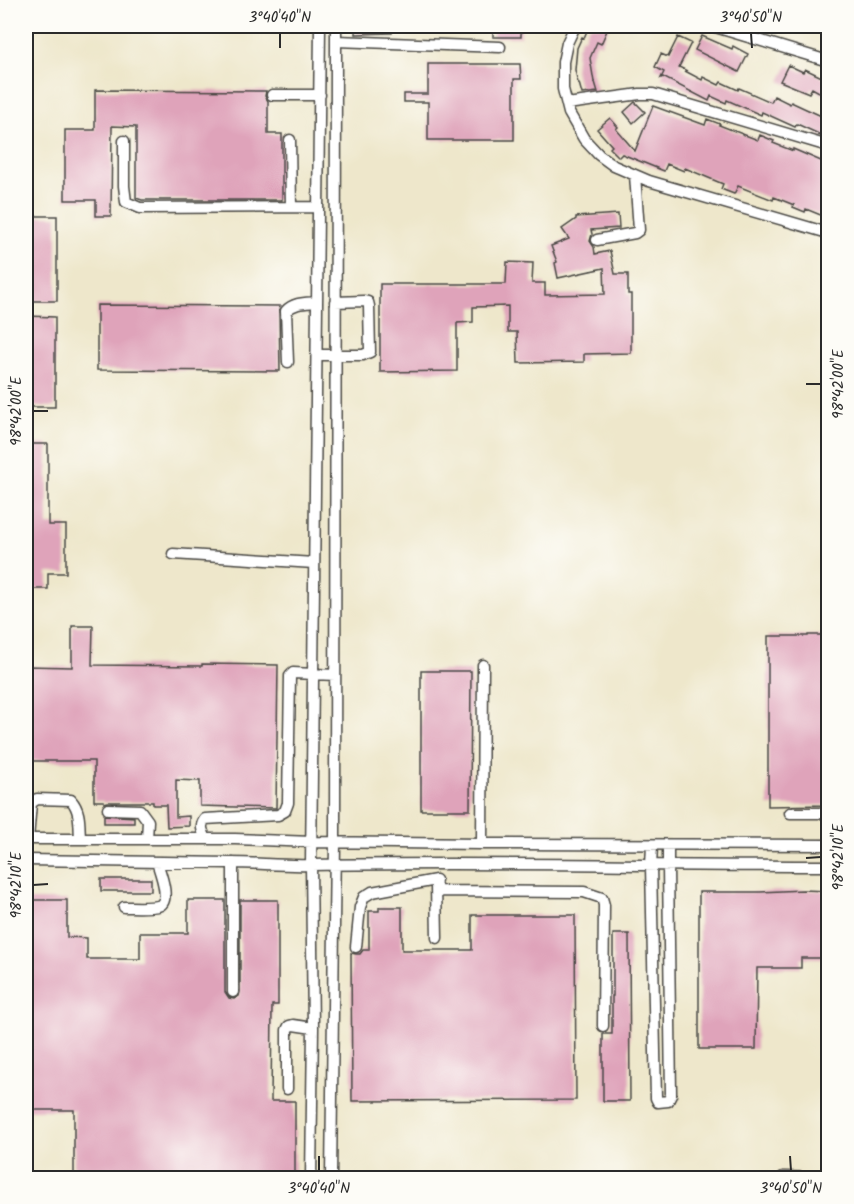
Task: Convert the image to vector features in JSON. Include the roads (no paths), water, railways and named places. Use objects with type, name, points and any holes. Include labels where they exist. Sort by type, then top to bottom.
[{"type":"street","points":[[311,1179],[313,1028],[310,865],[320,26]]},
{"type":"street","points":[[331,1179],[335,843],[336,26]]},
{"type":"street","points":[[575,26],[567,43],[563,62],[563,89],[569,113],[584,139],[599,155],[614,166],[649,181],[828,231]]},
{"type":"street","points":[[712,26],[828,61]]},
{"type":"street","points":[[336,41],[500,47]]},
{"type":"street","points":[[567,104],[640,94],[659,95],[828,146]]},
{"type":"street","points":[[272,95],[320,95]]},
{"type":"street","points":[[290,140],[291,207]]},
{"type":"street","points":[[124,141],[126,202],[140,208],[318,207]]},
{"type":"street","points":[[597,240],[635,233],[639,230],[635,175]]},
{"type":"street","points":[[288,362],[286,311],[296,304],[317,302]]},
{"type":"street","points":[[317,355],[363,355],[370,352],[368,302],[335,302]]},
{"type":"street","points":[[315,502],[335,503]]},
{"type":"street","points":[[173,554],[314,563]]},
{"type":"street","points":[[482,844],[483,665]]},
{"type":"street","points":[[206,839],[202,828],[205,819],[278,815],[285,812],[288,803],[290,676],[293,673],[335,675]]},
{"type":"street","points":[[80,839],[78,812],[71,800],[37,799],[31,803],[27,839],[828,845]]},
{"type":"street","points":[[108,809],[140,810],[147,820],[147,839]]},
{"type":"street","points":[[790,813],[828,813]]},
{"type":"street","points":[[652,844],[656,1098],[664,1102],[668,1101],[671,1095],[668,845]]},
{"type":"street","points":[[26,860],[310,865],[478,863],[828,866]]},
{"type":"street","points":[[124,907],[159,906],[164,902],[165,894],[157,862]]},
{"type":"street","points":[[233,863],[233,992]]},
{"type":"street","points":[[436,864],[437,938]]},
{"type":"street","points":[[356,947],[360,907],[364,897],[372,892],[436,886],[584,892],[602,898],[604,905],[603,1026]]},
{"type":"street","points":[[287,1089],[286,1030],[294,1024],[313,1028]]},
{"type":"street","points":[[312,1107],[332,1109]]},
{"type":"street","points":[[783,1177],[828,1178]]}]
